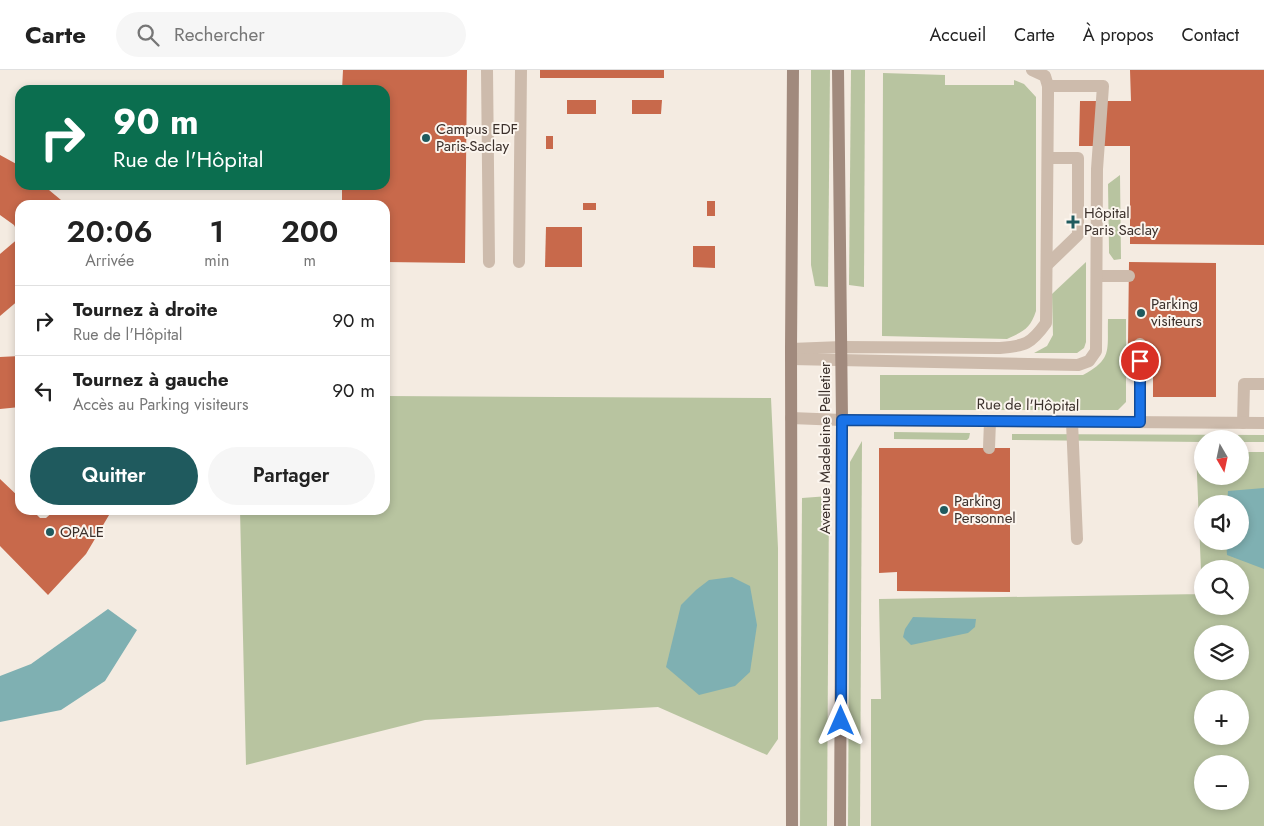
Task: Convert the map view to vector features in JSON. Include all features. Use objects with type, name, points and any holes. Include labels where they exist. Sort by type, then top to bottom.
[{"type":"street","points":[[487,70],[489,262]]},
{"type":"street","points":[[519,262],[521,70]]},
{"type":"street","points":[[792,826],[791,354],[793,70]]},
{"type":"street","name":"Avenue Madeleine Pelletier","points":[[838,70],[842,353],[840,826]]},
{"type":"street","points":[[842,353],[1078,365],[1089,361],[1096,351],[1098,276],[1097,169],[1103,86],[1047,77],[1032,70]]},
{"type":"street","points":[[791,354],[1000,348],[1022,346],[1037,336],[1046,323],[1047,77]]},
{"type":"street","points":[[1047,265],[1078,235],[1078,158],[1048,158]]},
{"type":"street","points":[[1098,276],[1129,276]]},
{"type":"street","points":[[1140,344],[1140,422]]},
{"type":"street","points":[[1243,423],[1244,384],[1264,384]]},
{"type":"street","name":"Rue de l'Hôpital","points":[[791,418],[1264,423]]},
{"type":"street","points":[[989,448],[990,421]]},
{"type":"street","points":[[1072,422],[1077,538]]},
{"type":"green space","points":[[811,70],[830,70],[828,287],[815,286],[811,265]]},
{"type":"green space","points":[[851,70],[865,70],[864,287],[849,285]]},
{"type":"green space","points":[[883,73],[945,75],[945,85],[1014,85],[1014,80],[1024,84],[1036,97],[1036,311],[1029,326],[1018,334],[1007,339],[882,336]]},
{"type":"green space","points":[[1120,175],[1121,259],[1114,260],[1109,253],[1108,184]]},
{"type":"green space","points":[[1086,262],[1086,342],[1084,348],[1077,353],[1034,353],[1047,346],[1053,335],[1052,294]]},
{"type":"green space","points":[[1108,319],[1126,319],[1126,402],[1118,410],[880,410],[880,375],[1083,375],[1093,369],[1104,358],[1108,346]]},
{"type":"green space","points":[[390,396],[771,398],[778,548],[778,739],[767,755],[658,707],[425,720],[246,765],[240,515],[390,515]]},
{"type":"green space","points":[[894,432],[970,433],[967,440],[894,439]]},
{"type":"green space","points":[[1012,434],[1194,435],[1194,442],[1012,440]]},
{"type":"green space","points":[[1249,435],[1264,435],[1264,442],[1249,442]]},
{"type":"green space","points":[[862,441],[860,826],[848,826],[850,462]]},
{"type":"green space","points":[[1249,452],[1264,452],[1264,826],[871,826],[871,699],[881,699],[879,599],[1194,594],[1194,615],[1249,615],[1249,560],[1201,560],[1200,550],[1249,550],[1249,495],[1198,495],[1197,485],[1249,485]]},
{"type":"green space","points":[[829,496],[827,826],[800,826],[802,498]]},
{"type":"water","points":[[1264,488],[1264,569],[1249,563],[1249,560],[1240,560],[1227,555],[1227,550],[1249,550],[1249,495],[1228,495],[1228,491]]},
{"type":"water","points":[[732,577],[750,586],[757,625],[750,672],[735,686],[699,695],[666,667],[681,605],[709,580]]},
{"type":"water","points":[[108,609],[137,630],[105,681],[61,710],[0,722],[0,676],[31,664]]},
{"type":"water","points":[[913,617],[976,619],[975,627],[968,633],[911,645],[903,637],[905,629]]},
{"type":"building","name":"Campus EDF Paris-Saclay","points":[[343,70],[467,70],[465,263],[390,262],[390,200],[342,200],[342,190],[390,190],[390,85],[342,85]]},
{"type":"building","points":[[540,70],[664,70],[664,78],[540,78]]},
{"type":"building","points":[[1130,70],[1264,70],[1264,245],[1130,244],[1130,146],[1079,146],[1080,101],[1131,101]]},
{"type":"building","points":[[567,100],[596,100],[596,114],[567,114]]},
{"type":"building","points":[[632,100],[662,100],[661,114],[632,114]]},
{"type":"building","points":[[546,136],[553,136],[553,149],[546,149]]},
{"type":"building","points":[[0,155],[15,163],[15,190],[49,190],[61,200],[15,200],[15,227],[0,215]]},
{"type":"building","points":[[707,201],[715,201],[715,216],[707,216]]},
{"type":"building","points":[[583,203],[596,203],[596,210],[583,210]]},
{"type":"building","points":[[546,227],[582,227],[582,267],[545,267]]},
{"type":"building","points":[[15,241],[15,303],[0,316],[0,254]]},
{"type":"building","points":[[693,246],[715,246],[715,268],[693,267]]},
{"type":"building","points":[[1129,262],[1216,263],[1216,397],[1153,397],[1153,344],[1128,344]]},
{"type":"building","points":[[15,356],[15,408],[0,409],[0,357]]},
{"type":"building","name":"Parking Personnel","points":[[879,448],[1010,448],[1010,592],[897,591],[897,572],[879,573]]},
{"type":"building","name":"OPALE","points":[[0,479],[15,493],[15,515],[37,515],[40,518],[46,518],[49,515],[109,515],[86,554],[48,595],[0,546]]},
{"type":"place","name":"Campus EDF Paris-Saclay","points":[[426,138]]},
{"type":"place","name":"Hôpital Paris Saclay","points":[[1073,222]]},
{"type":"place","name":"Parking visiteurs","points":[[1141,313]]},
{"type":"place","name":"Parking Personnel","points":[[944,510]]},
{"type":"place","name":"OPALE","points":[[50,532]]},
{"type":"route","points":[[841,721],[842,420],[1140,422],[1140,361]]}]
